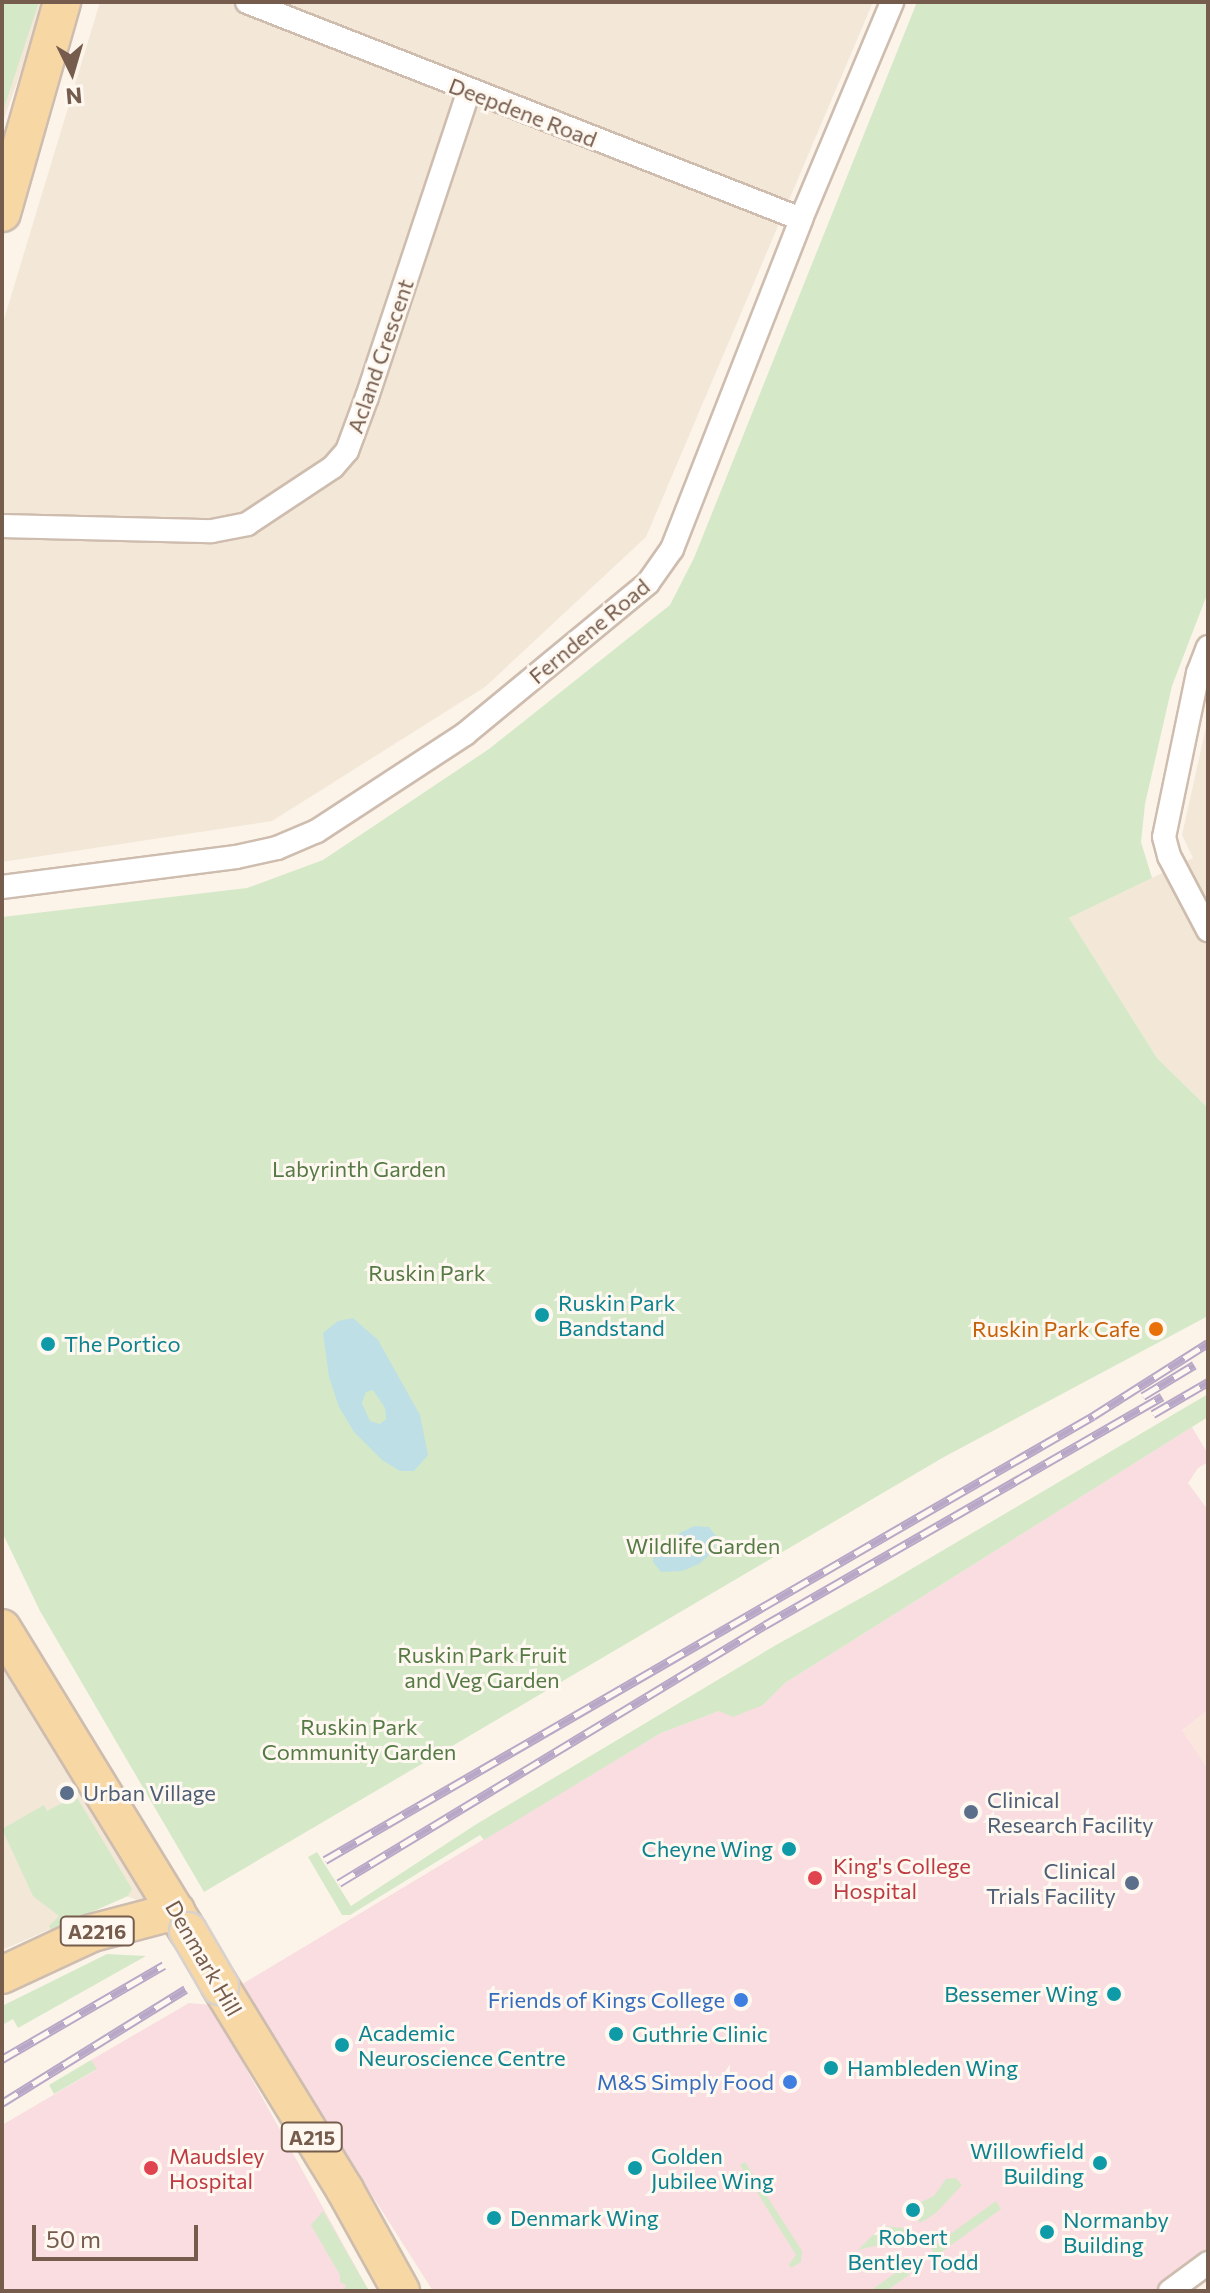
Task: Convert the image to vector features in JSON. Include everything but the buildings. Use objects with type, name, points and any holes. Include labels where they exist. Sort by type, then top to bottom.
[{"type":"main road","points":[[2,213],[62,2]]},
{"type":"main road","name":"Denmark Hill","points":[[2,1628],[345,2190],[401,2291]]},
{"type":"main road","name":"A2216","points":[[2,1975],[92,1933],[182,1921]]},
{"type":"street","name":"Deepdene Road","points":[[247,2],[801,219]]},
{"type":"street","name":"Ferndene Road","points":[[2,887],[236,857],[277,848],[317,831],[465,734],[622,607],[663,566],[672,549],[801,219],[892,2]]},
{"type":"street","name":"Acland Crescent","points":[[2,526],[212,531],[247,524],[333,467],[347,451],[367,397],[469,91]]},
{"type":"street","points":[[1208,647],[1198,673],[1164,837],[1169,856],[1208,930]]},
{"type":"street","points":[[1170,2291],[1208,2263]]},
{"type":"shaded area","points":[[2,2],[46,2],[2,124]]},
{"type":"shaded area","points":[[100,2],[873,2],[646,537],[485,687],[272,821],[2,862],[2,326]]},
{"type":"shaded area","points":[[1208,718],[1208,1108],[1157,1058],[1069,918],[1193,858],[1182,835]]},
{"type":"shaded area","name":"King's College Hospital","points":[[1192,1427],[1208,1454],[1208,1462],[1198,1468],[1188,1483],[1208,1510],[1208,1710],[1182,1730],[1208,1769],[1208,2263],[1170,2291],[433,2291],[239,1986],[661,1733],[719,1711],[763,1705],[785,1683]]},
{"type":"shaded area","points":[[2,1647],[145,1888],[146,1904],[127,1896],[2,1950]]},
{"type":"shaded area","points":[[1208,1710],[1208,1769],[1182,1730]]},
{"type":"shaded area","name":"Maudsley Hospital","points":[[189,2003],[211,2005],[369,2291],[2,2291],[2,2125],[96,2070],[91,2060]]},
{"type":"green space","points":[[2,2],[39,2],[2,114]]},
{"type":"green space","name":"Ruskin Park","points":[[917,2],[1208,2],[1208,592],[1172,686],[1145,804],[1141,842],[1152,878],[1069,918],[1157,1058],[1208,1108],[1208,1316],[944,1457],[204,1892],[40,1611],[2,1532],[2,917],[247,888],[323,860],[489,749],[670,605],[694,558]]},
{"type":"green space","points":[[1208,1394],[1208,1417],[785,1683],[763,1705],[733,1717],[719,1711],[661,1733],[484,1840],[480,1835],[350,1915],[342,1915],[308,1857],[317,1852],[351,1906],[475,1825],[776,1645],[879,1588]]},
{"type":"green space","points":[[76,1796],[132,1889],[128,1896],[51,1930],[49,1926],[59,1916],[33,1896],[2,1829],[44,1805],[47,1811]]},
{"type":"green space","points":[[107,1954],[146,1956],[18,2028],[13,2019],[2,2025],[2,2006]]},
{"type":"green space","points":[[91,2060],[97,2069],[54,2094],[49,2085]]},
{"type":"green space","points":[[745,2162],[802,2251],[801,2262],[791,2268],[789,2264],[796,2255],[740,2165]]},
{"type":"green space","points":[[956,2178],[962,2185],[936,2213],[920,2223],[910,2207],[934,2196],[946,2179]]},
{"type":"green space","points":[[996,2201],[1001,2209],[936,2256],[931,2248]]},
{"type":"green space","points":[[323,2211],[369,2291],[344,2291],[346,2285],[340,2282],[340,2275],[311,2225]]},
{"type":"green space","points":[[882,2226],[903,2228],[907,2233],[891,2242],[858,2250]]},
{"type":"green space","points":[[904,2267],[909,2275],[886,2291],[870,2291]]},
{"type":"water","points":[[353,1318],[378,1340],[420,1415],[428,1455],[414,1471],[400,1471],[382,1460],[354,1432],[339,1407],[329,1377],[323,1333],[338,1321]],"holes":[[[373,1390],[385,1408],[386,1419],[380,1424],[370,1421],[362,1403],[366,1392]]]},
{"type":"water","points":[[694,1526],[709,1527],[716,1536],[714,1551],[699,1564],[682,1571],[661,1572],[653,1562],[654,1546]]},
{"type":"railway","points":[[325,1860],[1093,1416],[1208,1343]]},
{"type":"railway","points":[[1143,1396],[1194,1365]]},
{"type":"railway","points":[[1153,1414],[1208,1382]]},
{"type":"railway","points":[[339,1883],[765,1625],[1162,1397]]},
{"type":"railway","points":[[2,2059],[164,1965]]},
{"type":"railway","points":[[2,2103],[186,1989]]},
{"type":"place","name":"Ruskin Park Bandstand","points":[[542,1315]]},
{"type":"place","name":"Ruskin Park Cafe","points":[[1156,1329]]},
{"type":"place","name":"The Portico","points":[[48,1344]]},
{"type":"place","name":"Urban Village","points":[[67,1793]]},
{"type":"place","name":"Clinical Research Facility","points":[[971,1812]]},
{"type":"place","name":"Cheyne Wing","points":[[789,1849]]},
{"type":"place","name":"King's College Hospital","points":[[815,1878]]},
{"type":"place","name":"Clinical Trials Facility","points":[[1132,1883]]},
{"type":"place","name":"Bessemer Wing","points":[[1114,1994]]},
{"type":"place","name":"Friends of Kings College","points":[[741,2000]]},
{"type":"place","name":"Guthrie Clinic","points":[[616,2034]]},
{"type":"place","name":"Academic Neuroscience Centre","points":[[342,2045]]},
{"type":"place","name":"Hambleden Wing","points":[[831,2068]]},
{"type":"place","name":"M&S Simply Food","points":[[790,2082]]},
{"type":"place","name":"Willowfield Building","points":[[1100,2163]]},
{"type":"place","name":"Maudsley Hospital","points":[[151,2168]]},
{"type":"place","name":"Golden Jubilee Wing","points":[[635,2168]]},
{"type":"place","name":"Robert Bentley Todd","points":[[913,2210]]},
{"type":"place","name":"Denmark Wing","points":[[494,2218]]},
{"type":"place","name":"Normanby Building","points":[[1047,2232]]},
{"type":"park label","name":"Labyrinth Garden","points":[[359,1169]]},
{"type":"park label","name":"Wildlife Garden","points":[[703,1546]]},
{"type":"park label","name":"Ruskin Park Fruit and Veg Garden","points":[[482,1666]]},
{"type":"park label","name":"Ruskin Park Community Garden","points":[[359,1738]]}]
